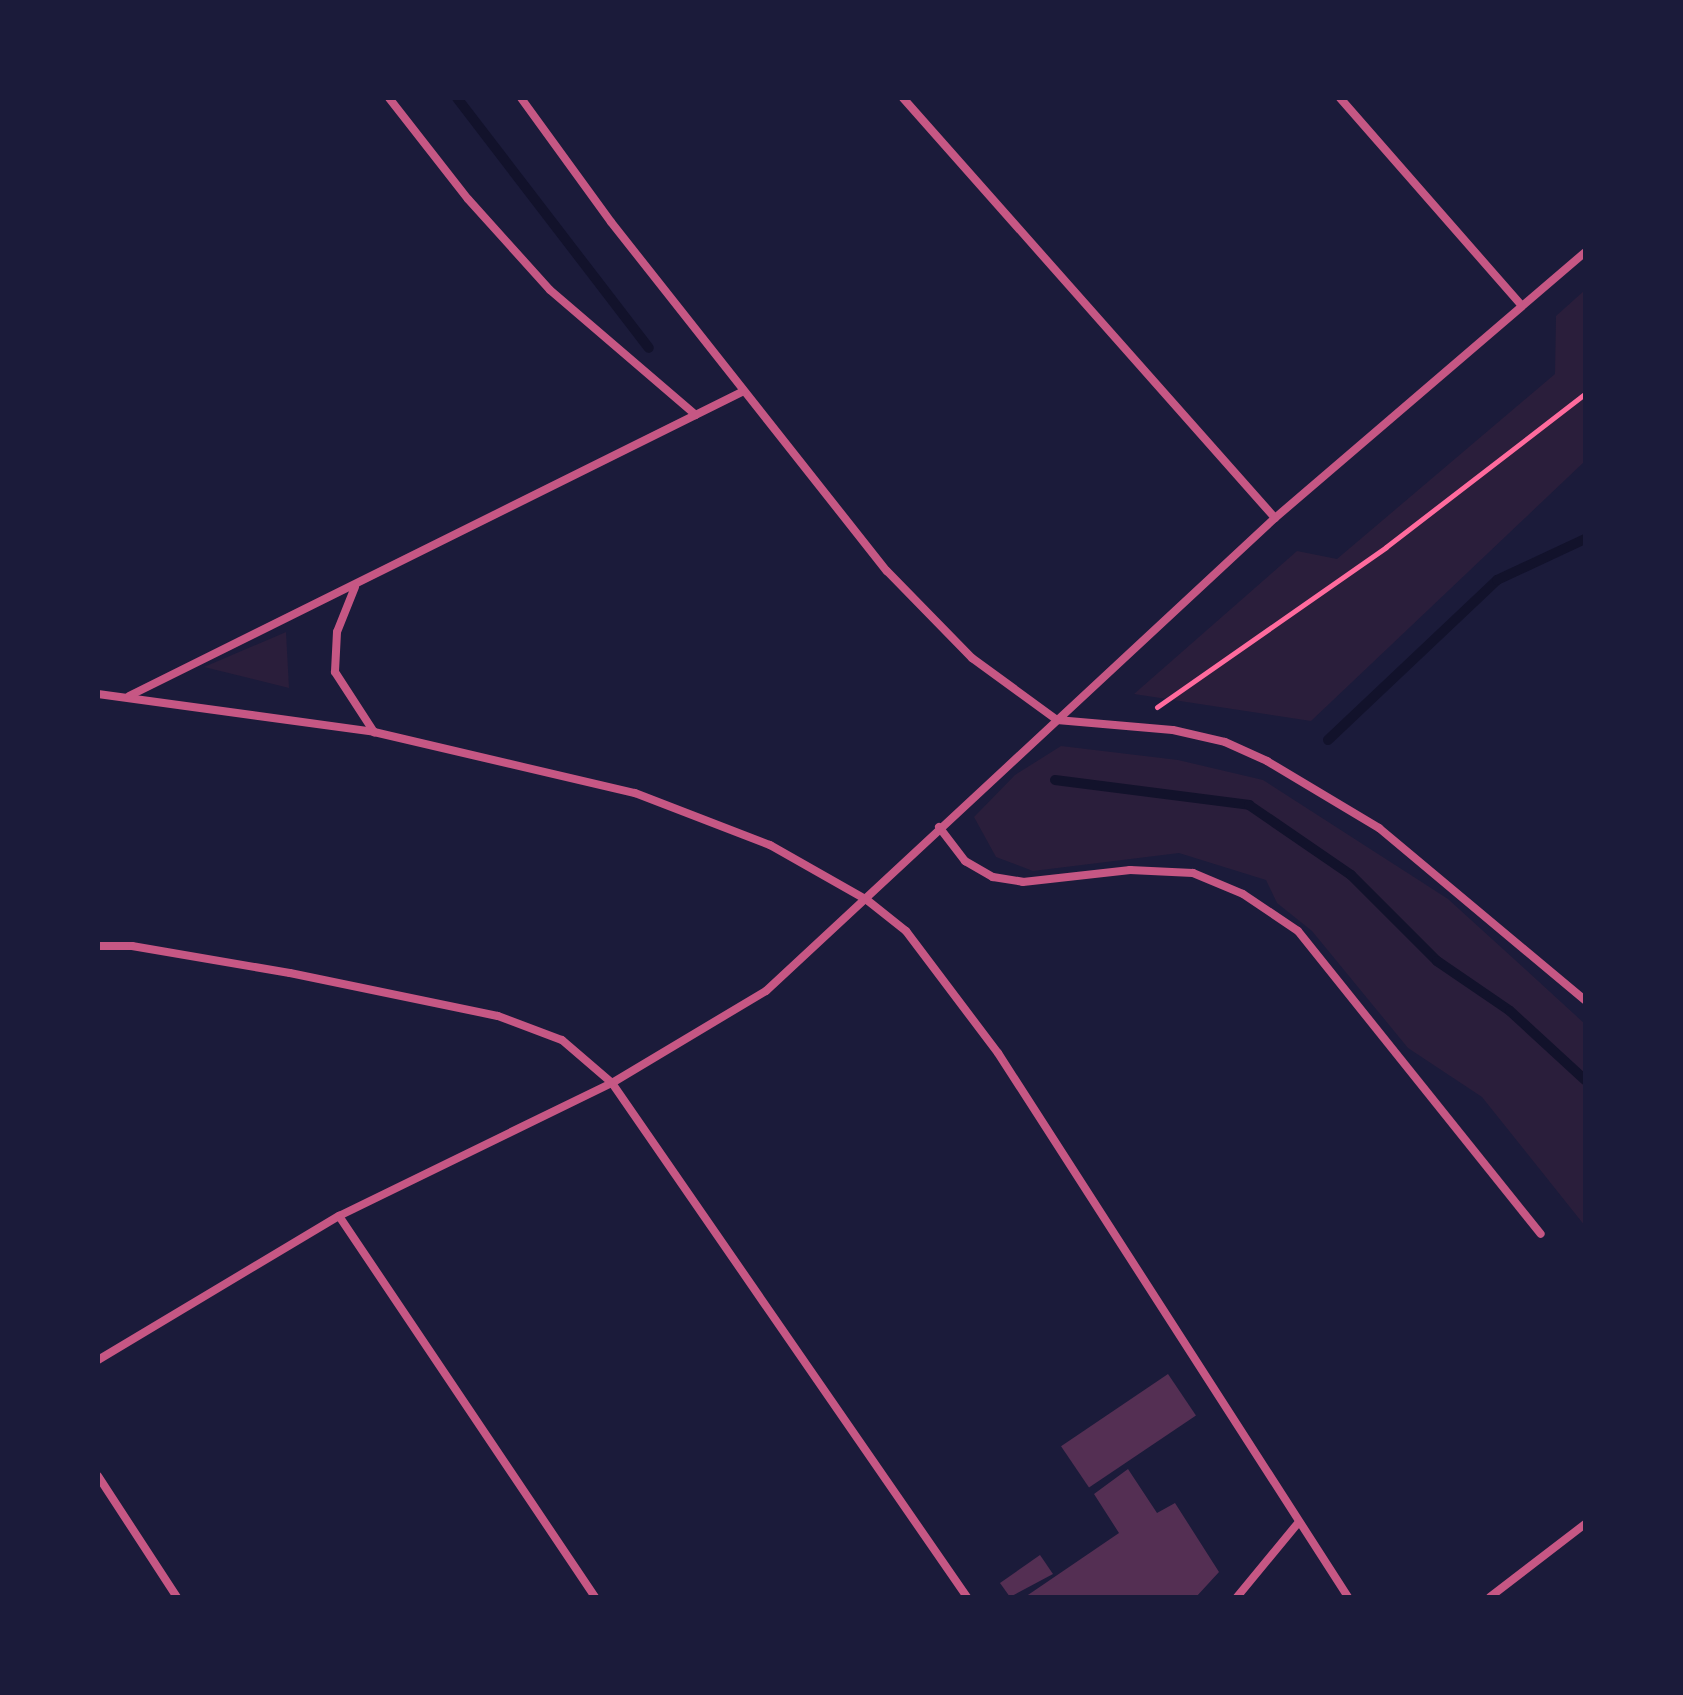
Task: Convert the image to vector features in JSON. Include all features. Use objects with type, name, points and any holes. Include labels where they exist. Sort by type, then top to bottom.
[{"type":"street","points":[[389,98],[468,199],[550,290],[696,415]]},
{"type":"street","points":[[521,98],[744,391],[887,571],[972,658],[1057,720],[1133,727],[1225,742],[1379,828],[1450,882],[1585,1000]]},
{"type":"street","points":[[903,98],[1275,518]]},
{"type":"street","points":[[1340,98],[1521,305]]},
{"type":"street","points":[[98,1360],[339,1216],[612,1083],[766,991],[1275,518],[1585,252]]},
{"type":"street","points":[[129,696],[744,391]]},
{"type":"street","points":[[355,586],[337,632],[335,672],[348,701],[374,732]]},
{"type":"street","points":[[98,694],[374,732],[635,793],[770,845],[867,900],[906,931],[998,1053],[1348,1597]]},
{"type":"street","points":[[939,827],[965,861],[993,877],[1023,882],[1130,870],[1193,873],[1243,894],[1298,931],[1541,1234]]},
{"type":"street","points":[[98,946],[202,957],[498,1016],[562,1040],[612,1083],[967,1597]]},
{"type":"street","points":[[339,1216],[595,1597]]},
{"type":"street","points":[[98,1476],[177,1597]]},
{"type":"street","points":[[1237,1597],[1298,1523]]},
{"type":"street","points":[[1490,1597],[1585,1524]]},
{"type":"path","points":[[1133,727],[1386,547],[1585,394]]},
{"type":"shaded area","points":[[1585,290],[1585,461],[1311,721],[1134,694],[1297,551],[1337,559],[1555,374],[1556,316]]},
{"type":"shaded area","points":[[286,632],[289,688],[204,667]]},
{"type":"shaded area","points":[[1061,746],[1178,760],[1263,780],[1448,899],[1525,969],[1585,1024],[1585,1226],[1482,1097],[1408,1048],[1312,931],[1277,903],[1266,880],[1179,853],[1033,871],[996,857],[974,817],[1015,775]]},
{"type":"building","points":[[1168,1374],[1196,1415],[1089,1488],[1061,1446]]},
{"type":"building","points":[[1128,1469],[1157,1513],[1175,1503],[1219,1572],[1196,1597],[1025,1597],[1119,1533],[1094,1494]]},
{"type":"building","points":[[1040,1555],[1053,1574],[1010,1597],[1000,1583]]},
{"type":"waterway","points":[[457,98],[649,348]]},
{"type":"waterway","points":[[1328,740],[1497,580],[1585,539]]},
{"type":"waterway","points":[[1055,780],[1249,805],[1351,875],[1437,961],[1510,1011],[1585,1080]]}]
